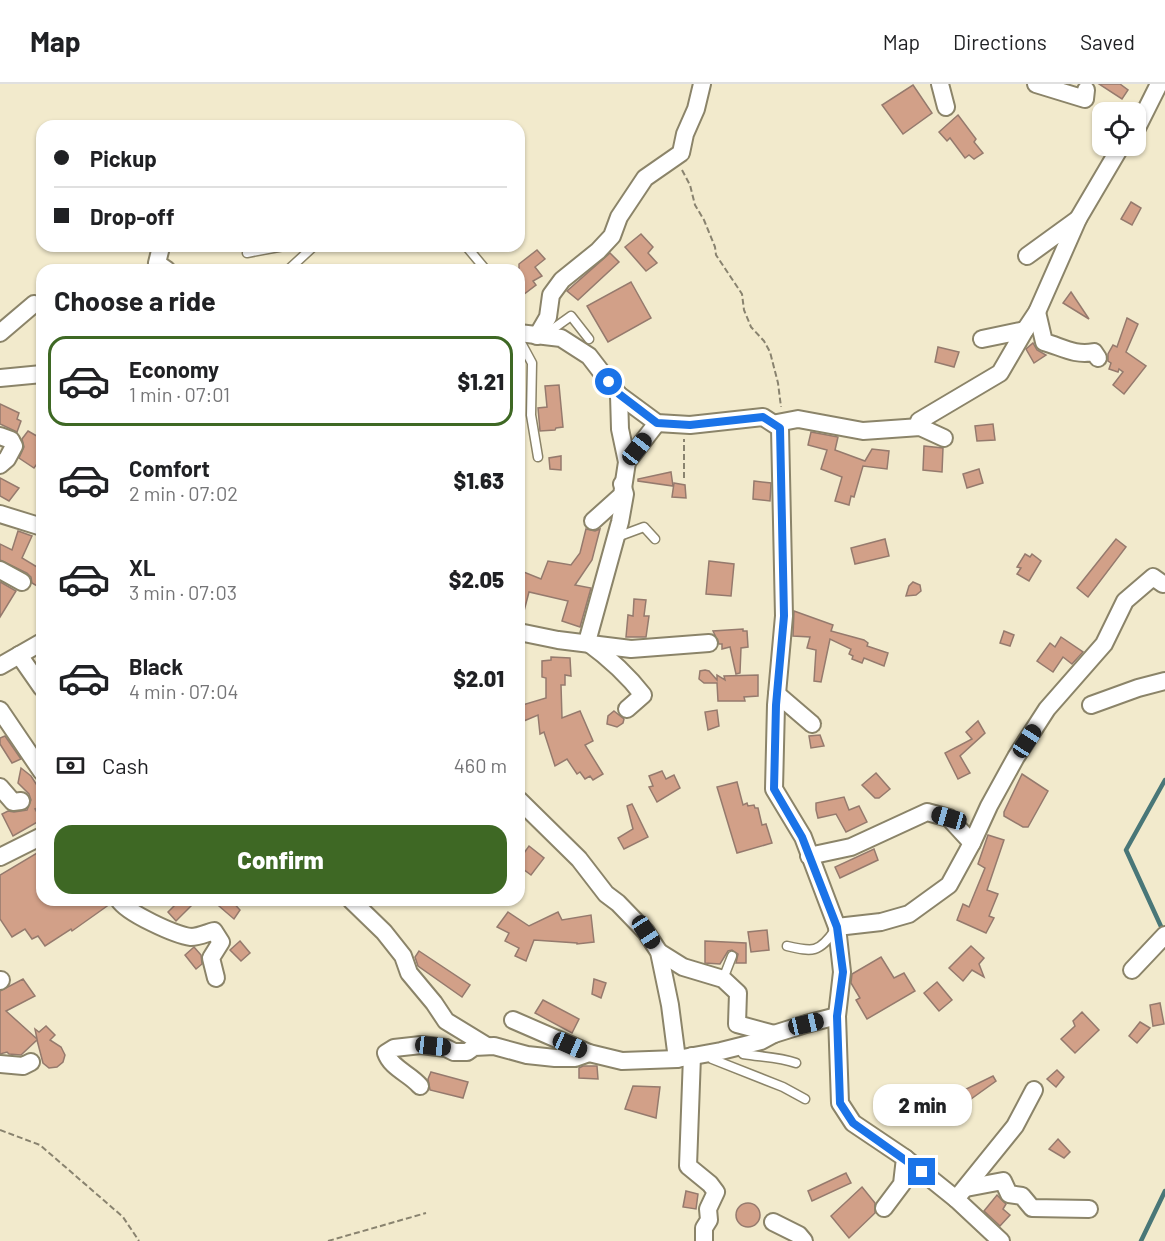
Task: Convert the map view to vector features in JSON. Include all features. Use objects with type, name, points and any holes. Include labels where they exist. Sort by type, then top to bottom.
[{"type":"street","points":[[537,336],[548,317],[550,295],[562,280],[598,251],[612,236],[619,217],[645,178],[681,153],[702,84]]},
{"type":"street","points":[[940,84],[946,107]]},
{"type":"street","points":[[1036,84],[1085,99],[1086,90]]},
{"type":"street","points":[[1146,110],[1159,84]]},
{"type":"street","points":[[919,421],[1000,373],[1037,312],[1078,219],[1115,156]]},
{"type":"street","points":[[1027,256],[1078,219]]},
{"type":"street","points":[[0,333],[10,327],[34,304]]},
{"type":"street","points":[[1037,312],[1044,342],[1063,347],[1071,353],[1094,352],[1098,358]]},
{"type":"street","points":[[982,339],[1025,330]]},
{"type":"street","points":[[525,334],[561,338],[589,356],[619,394],[657,423],[690,425],[763,417],[780,428],[784,616],[777,694],[774,789],[802,837],[837,927],[843,972],[837,1016],[840,1103],[853,1123],[961,1194],[1001,1241]]},
{"type":"street","points":[[0,378],[36,375]]},
{"type":"street","points":[[619,394],[620,429],[627,462]]},
{"type":"street","points":[[777,423],[798,418],[863,431],[920,427],[944,438]]},
{"type":"street","points":[[593,521],[622,495],[627,462],[657,423]]},
{"type":"street","points":[[0,436],[11,440],[14,446],[7,459],[0,465]]},
{"type":"street","points":[[587,642],[616,537],[625,494],[622,484]]},
{"type":"street","points":[[0,514],[36,525]]},
{"type":"street","points":[[0,570],[22,582]]},
{"type":"street","points":[[837,927],[881,922],[909,914],[949,885],[1016,757],[1047,710],[1104,644],[1125,602],[1153,577],[1163,584]]},
{"type":"street","points":[[525,633],[558,640],[631,649],[709,643]]},
{"type":"street","points":[[587,642],[619,667],[643,694],[627,709]]},
{"type":"street","points":[[0,666],[36,645]]},
{"type":"street","points":[[19,655],[36,679]]},
{"type":"street","points":[[1091,705],[1165,681]]},
{"type":"street","points":[[777,694],[812,724]]},
{"type":"street","points":[[0,710],[36,763]]},
{"type":"street","points":[[0,787],[13,802],[21,801]]},
{"type":"street","points":[[525,806],[579,859],[606,894],[646,932],[659,952],[670,1005],[692,1056],[688,1166],[716,1192],[708,1209],[709,1220],[704,1227],[704,1241]]},
{"type":"street","points":[[809,856],[851,847],[927,812],[949,818],[972,843]]},
{"type":"street","points":[[0,857],[36,839]]},
{"type":"street","points":[[123,906],[154,924],[192,937],[214,931],[220,942],[212,958],[216,978]]},
{"type":"street","points":[[357,906],[403,956],[409,973],[446,1021],[487,1046]]},
{"type":"street","points":[[1132,970],[1161,939]]},
{"type":"street","points":[[659,952],[683,967],[723,979],[738,993],[734,1026],[774,1034]]},
{"type":"street","points":[[513,1020],[589,1053],[622,1061],[692,1056],[738,1047],[837,1016]]},
{"type":"street","points":[[420,1086],[412,1076],[388,1059],[386,1053],[394,1048],[407,1046],[447,1048],[454,1052],[467,1052],[474,1047],[494,1046],[527,1055],[555,1058],[575,1058],[589,1053]]},
{"type":"street","points":[[0,1064],[23,1066],[31,1062]]},
{"type":"street","points":[[961,1194],[1015,1126],[1034,1090]]},
{"type":"street","points":[[884,1208],[902,1184],[905,1158]]},
{"type":"street","points":[[961,1194],[1003,1181],[1009,1194],[1022,1196],[1032,1208],[1089,1209]]},
{"type":"street","points":[[772,1222],[799,1235],[804,1241]]},
{"type":"lane","points":[[247,253],[252,252]]},
{"type":"lane","points":[[294,264],[308,252]]},
{"type":"lane","points":[[471,252],[481,264]]},
{"type":"lane","points":[[537,336],[550,332],[571,315],[589,339]]},
{"type":"lane","points":[[525,350],[532,363],[531,415],[538,457]]},
{"type":"lane","points":[[616,537],[644,528],[655,539]]},
{"type":"lane","points":[[787,946],[807,951],[824,946],[837,927]]},
{"type":"lane","points":[[723,979],[732,956]]},
{"type":"lane","points":[[738,1047],[743,1054],[766,1058],[778,1057],[796,1063]]},
{"type":"lane","points":[[692,1056],[712,1059],[783,1087],[805,1099]]},
{"type":"path","points":[[676,157],[690,185],[695,205],[716,247],[716,255],[741,294],[751,327],[764,341],[770,352],[778,383],[782,413],[777,423]]},
{"type":"path","points":[[684,478],[683,442],[690,425]]},
{"type":"path","points":[[0,1130],[40,1145],[123,1217],[139,1241]]},
{"type":"path","points":[[328,1241],[426,1213]]},
{"type":"building","points":[[1099,84],[1120,84],[1128,90],[1122,99]]},
{"type":"building","points":[[913,85],[932,113],[903,134],[882,105]]},
{"type":"building","points":[[958,115],[976,139],[974,142],[983,153],[974,159],[969,155],[965,158],[950,138],[947,141],[939,132]]},
{"type":"building","points":[[1131,202],[1141,208],[1132,225],[1121,219]]},
{"type":"building","points":[[641,234],[653,247],[648,253],[657,263],[646,271],[625,247]]},
{"type":"building","points":[[537,250],[545,259],[535,267],[542,276],[533,281],[536,285],[525,293],[525,264],[519,264]]},
{"type":"building","points":[[610,253],[619,262],[578,300],[567,291]]},
{"type":"building","points":[[631,282],[651,318],[608,342],[587,306]]},
{"type":"building","points":[[1071,292],[1089,319],[1063,303]]},
{"type":"building","points":[[1127,318],[1138,324],[1126,352],[1146,366],[1124,394],[1113,385],[1123,372],[1119,369],[1118,372],[1109,369],[1111,363],[1108,361],[1108,354],[1113,345],[1117,347]]},
{"type":"building","points":[[1033,343],[1037,350],[1046,355],[1034,363],[1026,349]]},
{"type":"building","points":[[938,347],[959,352],[954,367],[935,362]]},
{"type":"building","points":[[559,385],[563,427],[540,431],[538,408],[547,407],[545,386]]},
{"type":"building","points":[[0,404],[19,413],[17,419],[21,421],[17,432],[0,424]]},
{"type":"building","points":[[993,424],[995,440],[977,441],[975,426]]},
{"type":"building","points":[[28,431],[36,436],[36,465],[34,468],[19,458],[24,447],[22,439]]},
{"type":"building","points":[[811,432],[838,437],[835,450],[865,461],[872,449],[889,451],[887,469],[863,466],[854,497],[851,496],[849,505],[835,501],[842,477],[821,469],[827,450],[808,445]]},
{"type":"building","points":[[924,446],[943,448],[942,472],[923,470]]},
{"type":"building","points":[[561,456],[561,470],[550,469],[549,458]]},
{"type":"building","points":[[979,469],[983,483],[967,488],[963,474]]},
{"type":"building","points":[[671,472],[673,486],[638,481],[638,479]]},
{"type":"building","points":[[0,478],[19,488],[9,501],[0,496]]},
{"type":"building","points":[[754,481],[771,483],[770,501],[753,499]]},
{"type":"building","points":[[674,483],[685,485],[686,498],[672,497]]},
{"type":"building","points":[[586,529],[595,531],[600,529],[592,560],[575,585],[591,588],[580,627],[562,621],[568,601],[529,592],[525,607],[525,572],[541,579],[548,561],[571,565],[580,553]]},
{"type":"building","points":[[18,531],[32,536],[22,558],[36,566],[36,585],[32,583],[27,573],[0,560],[0,544],[12,550]]},
{"type":"building","points":[[885,539],[889,556],[855,564],[851,548]]},
{"type":"building","points":[[1116,539],[1126,547],[1088,597],[1077,588]]},
{"type":"building","points":[[1025,554],[1030,557],[1032,554],[1041,561],[1029,581],[1017,574],[1021,568],[1017,567]]},
{"type":"building","points":[[709,561],[734,564],[731,596],[706,594]]},
{"type":"building","points":[[0,582],[16,591],[0,617]]},
{"type":"building","points":[[913,582],[920,585],[921,591],[916,595],[906,596],[909,586]]},
{"type":"building","points":[[634,599],[646,600],[644,616],[649,616],[646,637],[626,637],[628,615],[633,616]]},
{"type":"building","points":[[794,611],[833,625],[831,631],[864,640],[868,643],[867,646],[888,653],[884,666],[864,658],[862,663],[852,659],[853,656],[849,654],[851,649],[830,639],[821,682],[814,681],[816,650],[807,648],[810,637],[793,636]]},
{"type":"building","points":[[743,629],[747,631],[748,647],[741,648],[740,673],[736,674],[730,647],[722,649],[722,644],[719,644],[713,631]]},
{"type":"building","points":[[1004,631],[1014,635],[1010,646],[1000,643]]},
{"type":"building","points":[[1061,637],[1083,652],[1072,664],[1063,657],[1053,672],[1037,661],[1050,643],[1055,647]]},
{"type":"building","points":[[551,657],[570,658],[571,676],[565,675],[565,685],[561,685],[562,718],[580,711],[593,741],[585,745],[603,774],[593,780],[590,776],[585,779],[580,772],[577,774],[567,759],[555,766],[544,732],[540,734],[538,715],[525,720],[525,704],[546,698],[546,678],[542,677],[542,661],[551,660]]},
{"type":"building","points":[[705,670],[717,680],[717,675],[725,680],[724,676],[758,675],[758,696],[744,697],[745,701],[718,701],[717,683],[704,683],[699,679],[700,671]]},
{"type":"building","points":[[717,710],[719,726],[708,730],[705,712]]},
{"type":"building","points":[[614,711],[624,719],[623,723],[617,727],[607,724],[608,716]]},
{"type":"building","points":[[978,721],[985,733],[960,756],[970,773],[958,779],[945,753],[972,739],[966,732]]},
{"type":"building","points":[[820,735],[824,746],[811,748],[809,736]]},
{"type":"building","points":[[5,736],[21,759],[12,763],[0,744],[0,738]]},
{"type":"building","points":[[21,768],[36,784],[36,823],[13,836],[2,814],[8,811],[27,810],[31,800],[29,794],[18,783]]},
{"type":"building","points":[[662,771],[666,779],[674,775],[680,788],[657,802],[649,787],[653,786],[649,776]]},
{"type":"building","points":[[876,773],[890,789],[879,798],[875,798],[862,785]]},
{"type":"building","points":[[1022,774],[1048,791],[1028,827],[1023,827],[1004,816]]},
{"type":"building","points":[[737,782],[743,805],[747,803],[748,806],[754,805],[758,808],[762,825],[766,824],[772,843],[737,853],[717,787]]},
{"type":"building","points":[[844,797],[849,810],[859,806],[867,822],[846,832],[836,814],[818,818],[816,810],[816,803]]},
{"type":"building","points":[[632,804],[648,837],[624,849],[618,838],[633,829],[627,806]]},
{"type":"building","points":[[988,835],[1004,840],[987,890],[998,894],[989,916],[994,918],[986,933],[957,920],[963,904],[969,907],[985,868],[978,864]]},
{"type":"building","points":[[529,846],[544,858],[531,875],[525,870],[525,852]]},
{"type":"building","points":[[874,849],[878,860],[840,878],[835,867]]},
{"type":"building","points":[[36,854],[36,906],[107,906],[72,931],[71,929],[45,946],[38,936],[32,939],[25,929],[12,937],[0,919],[0,875]]},
{"type":"building","points":[[174,906],[191,906],[176,921],[168,912]]},
{"type":"building","points":[[219,906],[236,906],[240,910],[234,919]]},
{"type":"building","points":[[508,912],[529,926],[558,912],[562,920],[591,915],[594,942],[577,944],[534,940],[526,961],[515,956],[519,948],[505,941],[509,933],[497,927]]},
{"type":"building","points":[[767,930],[769,950],[751,952],[748,932]]},
{"type":"building","points":[[240,941],[250,953],[241,961],[230,950]]},
{"type":"building","points":[[705,941],[746,943],[746,963],[736,963],[738,954],[732,950],[728,951],[720,964],[705,963]]},
{"type":"building","points":[[971,946],[984,958],[979,964],[984,977],[972,970],[963,981],[949,968]]},
{"type":"building","points":[[194,947],[201,955],[202,964],[196,969],[185,955]]},
{"type":"building","points":[[419,951],[470,985],[462,997],[418,966],[415,957]]},
{"type":"building","points":[[881,957],[894,978],[904,973],[915,991],[867,1019],[856,1000],[860,998],[851,983],[852,974]]},
{"type":"building","points":[[23,979],[35,996],[6,1011],[37,1039],[35,1029],[39,1032],[46,1026],[55,1035],[50,1040],[61,1047],[65,1055],[63,1062],[57,1067],[49,1068],[43,1063],[37,1040],[21,1055],[7,1052],[0,1054],[0,991]]},
{"type":"building","points":[[594,979],[606,983],[601,998],[592,994]]},
{"type":"building","points":[[937,982],[952,1000],[939,1011],[924,993]]},
{"type":"building","points":[[543,1000],[579,1019],[572,1033],[535,1013]]},
{"type":"building","points":[[1160,1003],[1164,1024],[1153,1026],[1150,1005]]},
{"type":"building","points":[[1082,1012],[1099,1030],[1075,1053],[1061,1039],[1075,1026],[1073,1021]]},
{"type":"building","points":[[1140,1022],[1150,1028],[1137,1043],[1129,1036]]},
{"type":"building","points":[[597,1066],[598,1079],[579,1078],[579,1068]]},
{"type":"building","points":[[1057,1070],[1064,1077],[1056,1087],[1047,1079]]},
{"type":"building","points":[[431,1072],[468,1082],[463,1098],[430,1090],[428,1079]]},
{"type":"building","points":[[993,1076],[996,1081],[964,1104],[956,1094]]},
{"type":"building","points":[[633,1086],[660,1087],[656,1118],[625,1109]]},
{"type":"building","points":[[1058,1139],[1070,1152],[1064,1158],[1049,1149]]},
{"type":"building","points":[[846,1173],[851,1183],[812,1201],[808,1191]]},
{"type":"building","points":[[862,1187],[875,1203],[875,1213],[849,1238],[831,1216]]},
{"type":"building","points":[[686,1191],[698,1194],[696,1209],[683,1207]]},
{"type":"building","points":[[997,1195],[1006,1204],[1003,1209],[1010,1215],[1000,1226],[984,1211]]},
{"type":"building","points":[[743,1203],[753,1203],[760,1210],[760,1220],[753,1227],[743,1227],[736,1220],[736,1210]]},
{"type":"waterway","points":[[1164,933],[1126,850],[1165,780]]},
{"type":"waterway","points":[[1141,1241],[1165,1191]]},
{"type":"route","points":[[609,382],[619,394],[657,423],[690,425],[763,417],[780,428],[784,616],[776,705],[774,789],[802,837],[837,927],[843,972],[837,1016],[840,1103],[853,1123],[922,1172]]}]
